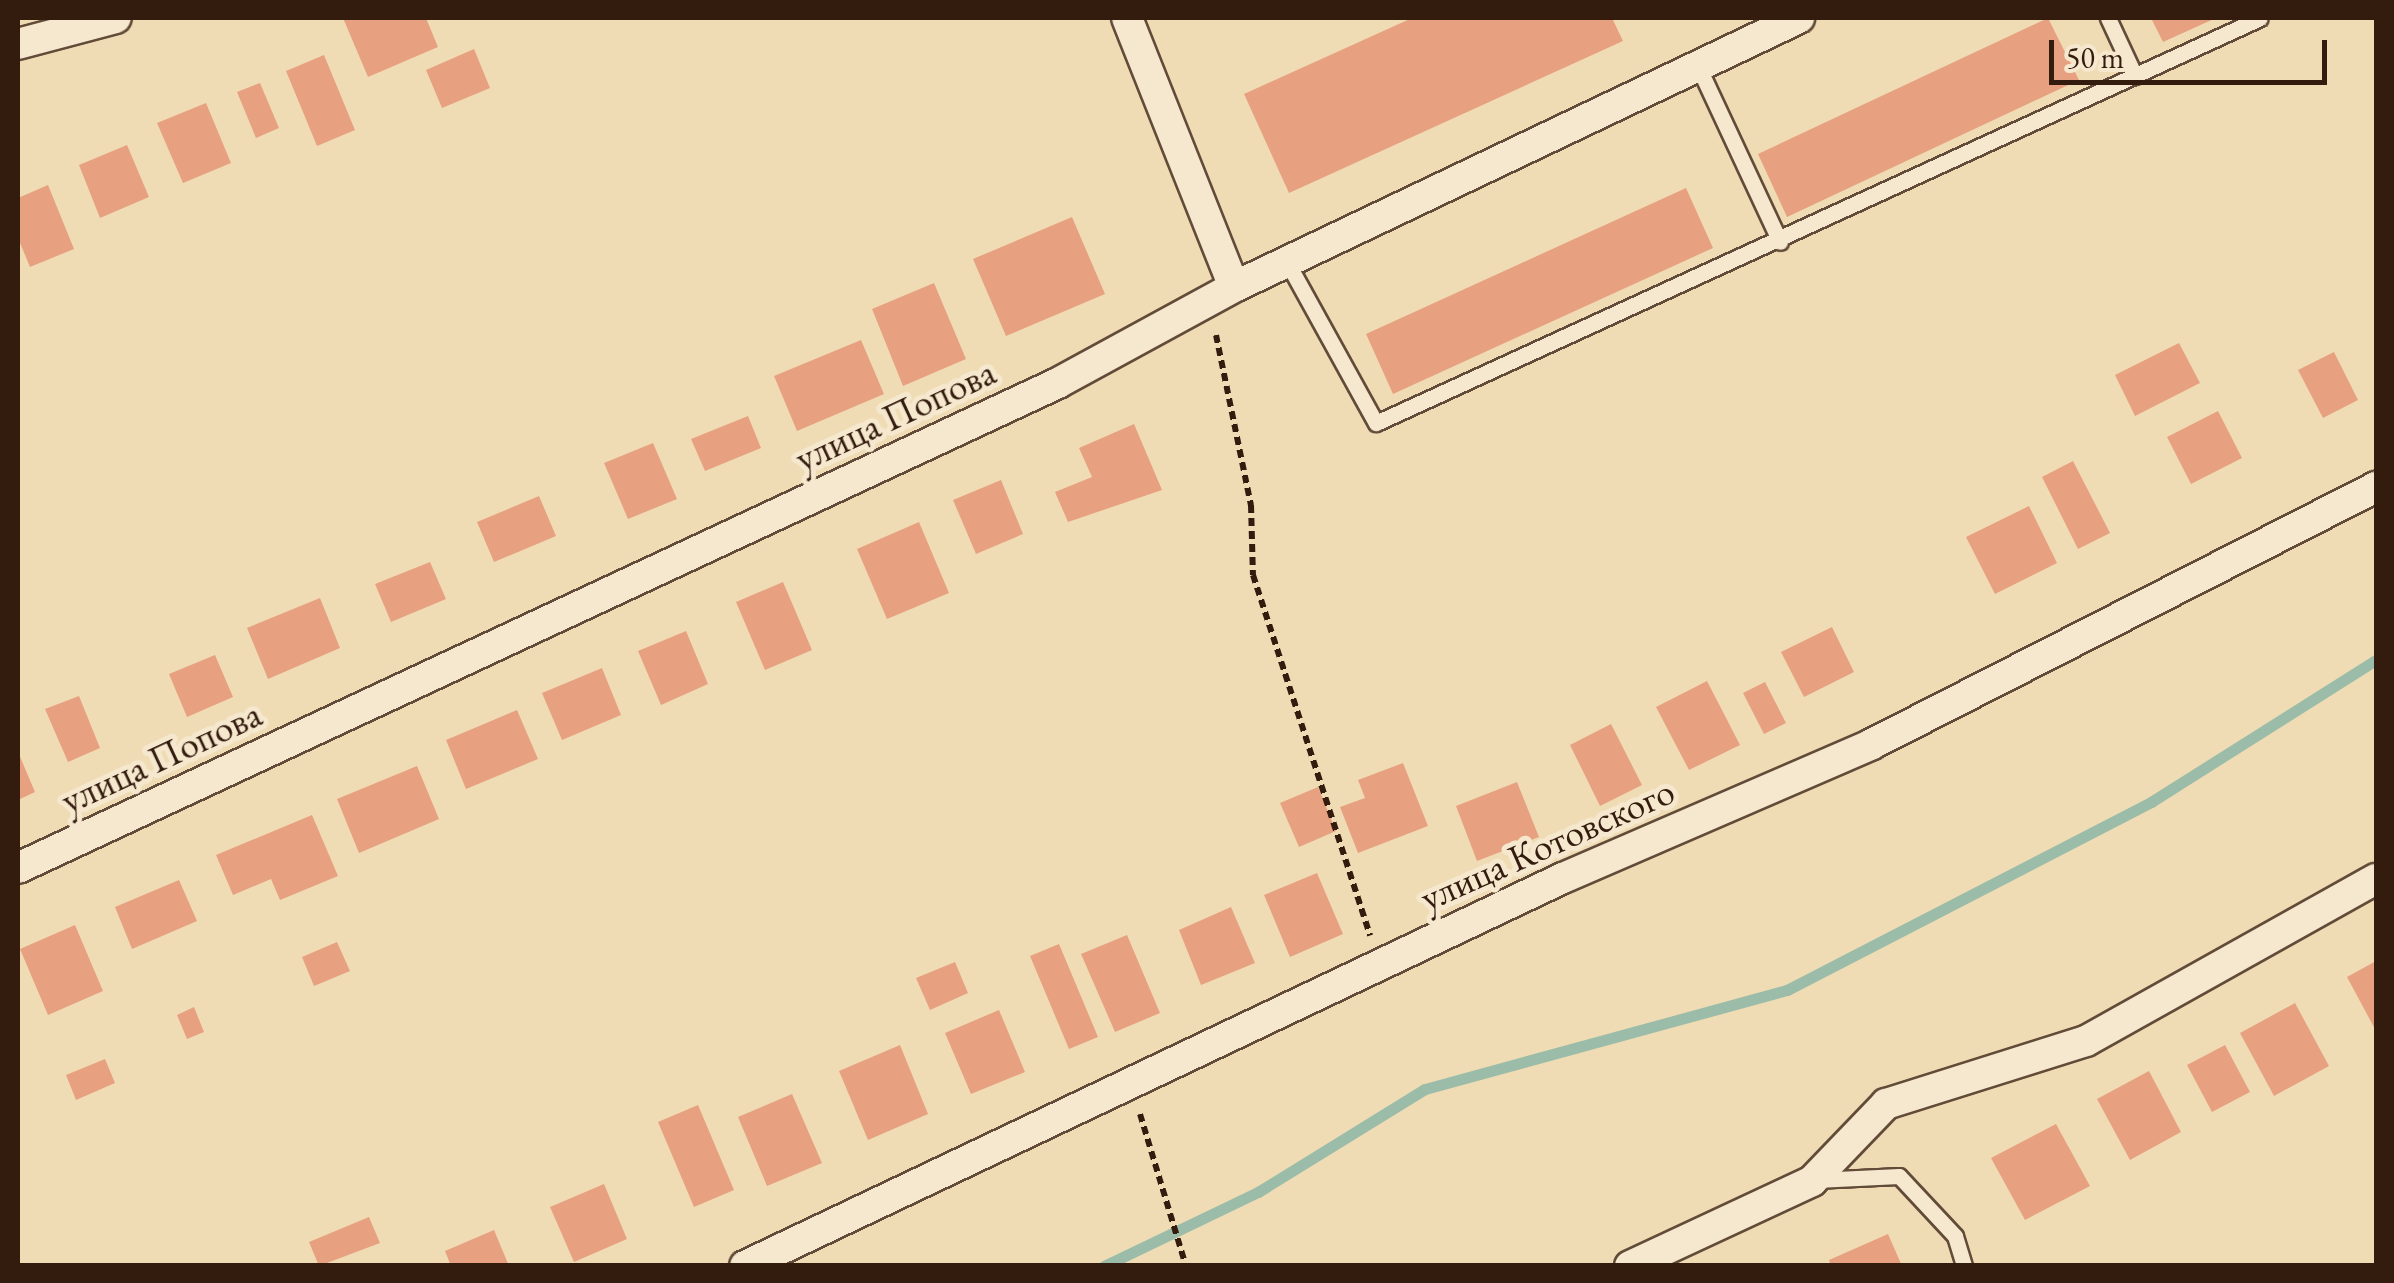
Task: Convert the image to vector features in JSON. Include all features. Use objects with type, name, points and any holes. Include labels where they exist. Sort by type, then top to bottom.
[{"type":"street","points":[[18,44],[116,18]]},
{"type":"street","points":[[1126,18],[1222,294]]},
{"type":"street","name":"улица Попова","points":[[18,868],[1058,384],[1222,294],[1798,18]]},
{"type":"street","name":"улица Котовского","points":[[745,1266],[1380,964],[1872,744],[2376,487]]},
{"type":"street","points":[[1630,1266],[1812,1181],[1886,1104],[2086,1041],[2376,879]]},
{"type":"lane","points":[[2108,18],[2134,76]]},
{"type":"lane","points":[[1287,262],[1376,423],[1780,242],[2260,18]]},
{"type":"lane","points":[[1698,66],[1780,242]]},
{"type":"lane","points":[[1812,1181],[1899,1176],[1955,1236],[1964,1266]]},
{"type":"path","points":[[1222,294],[1251,505],[1253,575],[1380,964]]},
{"type":"path","points":[[1130,1083],[1186,1266]]},
{"type":"building","points":[[343,18],[426,18],[438,47],[368,77]]},
{"type":"building","points":[[1412,18],[1612,18],[1623,41],[1289,193],[1244,94]]},
{"type":"building","points":[[2048,18],[2079,80],[1787,217],[1758,154]]},
{"type":"building","points":[[2151,18],[2216,18],[2163,42]]},
{"type":"building","points":[[474,49],[490,88],[442,108],[426,70]]},
{"type":"building","points":[[324,55],[355,130],[317,146],[286,71]]},
{"type":"building","points":[[260,83],[279,128],[256,138],[237,92]]},
{"type":"building","points":[[206,103],[231,163],[183,183],[157,123]]},
{"type":"building","points":[[127,145],[149,197],[100,218],[79,165]]},
{"type":"building","points":[[48,185],[74,249],[30,267],[18,238],[18,198]]},
{"type":"building","points":[[1686,188],[1713,248],[1393,394],[1366,334]]},
{"type":"building","points":[[1072,217],[1105,294],[1006,336],[973,259]]},
{"type":"building","points":[[934,283],[966,359],[903,386],[872,309]]},
{"type":"building","points":[[861,340],[884,394],[797,431],[774,376]]},
{"type":"building","points":[[2179,343],[2200,383],[2135,416],[2115,375]]},
{"type":"building","points":[[2334,352],[2358,400],[2323,418],[2298,370]]},
{"type":"building","points":[[2218,411],[2242,458],[2191,484],[2167,437]]},
{"type":"building","points":[[748,416],[761,448],[705,471],[691,439]]},
{"type":"building","points":[[1134,424],[1162,490],[1068,522],[1055,492],[1092,477],[1079,448]]},
{"type":"building","points":[[653,443],[677,499],[628,519],[604,463]]},
{"type":"building","points":[[2073,461],[2110,533],[2078,549],[2042,477]]},
{"type":"building","points":[[1001,480],[1023,534],[976,554],[953,500]]},
{"type":"building","points":[[539,496],[556,536],[494,562],[477,522]]},
{"type":"building","points":[[2029,506],[2057,563],[1995,594],[1966,537]]},
{"type":"building","points":[[919,522],[949,593],[887,619],[857,549]]},
{"type":"building","points":[[430,562],[446,599],[391,622],[375,584]]},
{"type":"building","points":[[783,582],[812,650],[765,670],[736,602]]},
{"type":"building","points":[[320,598],[340,648],[268,679],[247,628]]},
{"type":"building","points":[[1832,627],[1854,672],[1804,697],[1781,652]]},
{"type":"building","points":[[686,631],[708,684],[661,705],[638,651]]},
{"type":"building","points":[[215,655],[233,697],[187,717],[169,674]]},
{"type":"building","points":[[602,668],[621,715],[562,740],[542,693]]},
{"type":"building","points":[[1707,681],[1740,745],[1689,770],[1656,707]]},
{"type":"building","points":[[1765,682],[1786,723],[1764,734],[1743,693]]},
{"type":"building","points":[[79,696],[100,748],[68,762],[45,709]]},
{"type":"building","points":[[517,710],[538,759],[466,789],[446,740]]},
{"type":"building","points":[[1611,724],[1642,785],[1600,806],[1570,745]]},
{"type":"building","points":[[18,752],[35,792],[18,800]]},
{"type":"building","points":[[1403,763],[1428,826],[1358,853],[1340,807],[1365,798],[1358,780]]},
{"type":"building","points":[[417,766],[439,819],[359,853],[337,799]]},
{"type":"building","points":[[1517,782],[1539,837],[1477,861],[1456,806]]},
{"type":"building","points":[[1318,787],[1336,831],[1299,847],[1280,803]]},
{"type":"building","points":[[312,815],[338,876],[280,900],[271,879],[233,895],[216,855]]},
{"type":"building","points":[[1317,873],[1343,934],[1290,957],[1264,895]]},
{"type":"building","points":[[179,880],[197,921],[132,949],[115,907]]},
{"type":"building","points":[[1231,907],[1255,963],[1201,985],[1179,930]]},
{"type":"building","points":[[75,925],[103,991],[48,1015],[20,949]]},
{"type":"building","points":[[1127,935],[1160,1013],[1115,1032],[1081,954]]},
{"type":"building","points":[[337,942],[350,971],[314,986],[302,957]]},
{"type":"building","points":[[1059,944],[1098,1037],[1069,1049],[1030,956]]},
{"type":"building","points":[[2376,961],[2376,1031],[2347,977]]},
{"type":"building","points":[[955,962],[968,993],[930,1010],[916,978]]},
{"type":"building","points":[[2295,1003],[2329,1066],[2274,1096],[2240,1033]]},
{"type":"building","points":[[194,1007],[204,1032],[187,1039],[177,1015]]},
{"type":"building","points":[[999,1010],[1025,1072],[971,1094],[945,1033]]},
{"type":"building","points":[[900,1045],[928,1114],[868,1140],[839,1071]]},
{"type":"building","points":[[2225,1045],[2250,1092],[2212,1112],[2187,1065]]},
{"type":"building","points":[[105,1059],[115,1083],[76,1100],[66,1075]]},
{"type":"building","points":[[2149,1071],[2181,1132],[2130,1160],[2097,1099]]},
{"type":"building","points":[[792,1094],[822,1163],[767,1186],[738,1117]]},
{"type":"building","points":[[698,1105],[734,1190],[694,1207],[658,1122]]},
{"type":"building","points":[[2056,1124],[2090,1186],[2025,1220],[1991,1158]]},
{"type":"building","points":[[604,1184],[627,1239],[574,1262],[550,1207]]},
{"type":"building","points":[[369,1217],[380,1243],[319,1266],[309,1242]]},
{"type":"building","points":[[494,1230],[509,1266],[451,1266],[445,1251]]},
{"type":"building","points":[[1888,1234],[1902,1266],[1831,1266],[1829,1260]]},
{"type":"waterway","points":[[1104,1266],[1258,1192],[1425,1089],[1787,990],[2151,802],[2376,660]]}]
